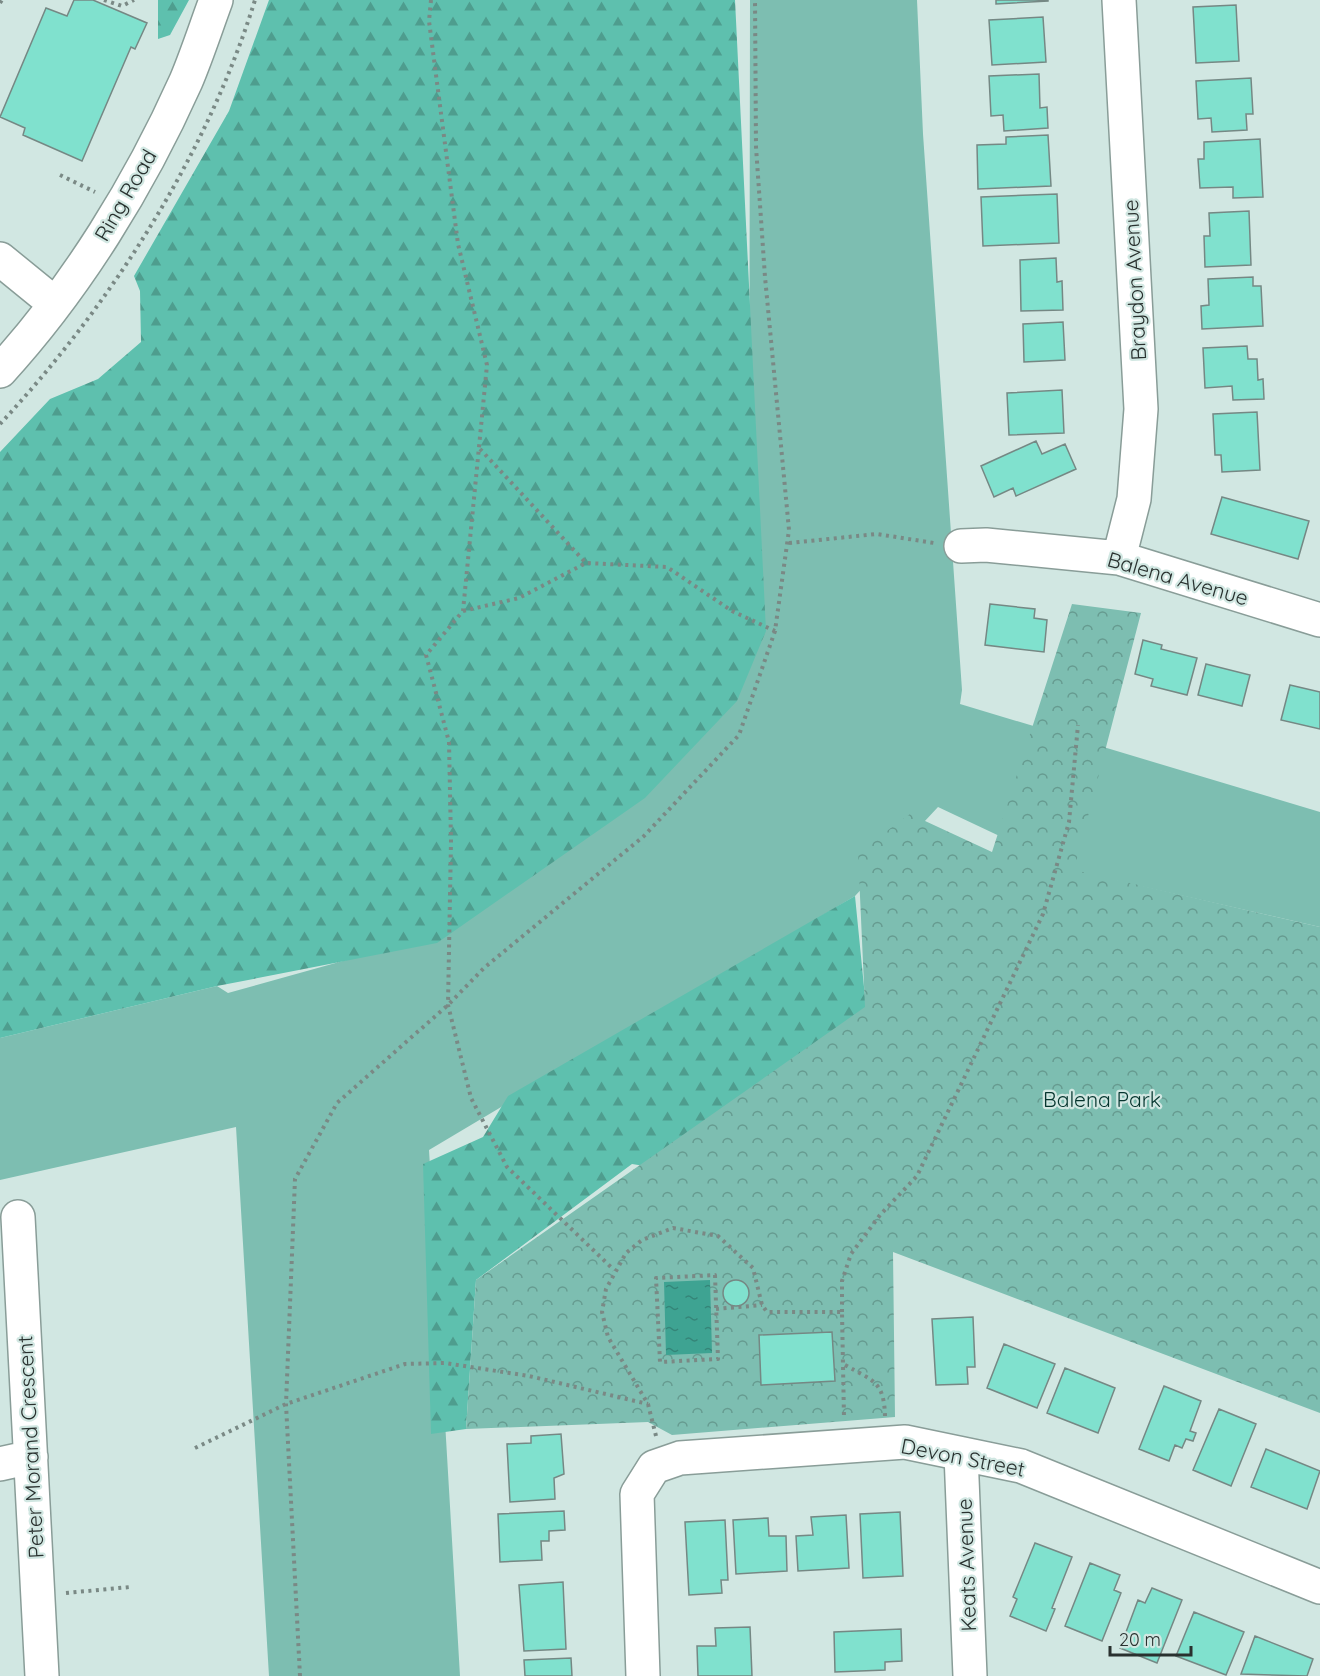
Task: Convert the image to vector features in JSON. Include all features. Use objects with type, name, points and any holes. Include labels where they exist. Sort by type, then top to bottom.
[{"type":"street","name":"Ring Road","points":[[0,371],[54,303],[98,241],[156,141],[186,80],[216,0]]},
{"type":"street","name":"Braydon Avenue","points":[[1119,0],[1141,409],[1134,499],[1119,558]]},
{"type":"street","points":[[0,259],[54,303]]},
{"type":"street","name":"Balena Avenue","points":[[962,546],[986,545],[1119,558],[1320,620]]},
{"type":"street","name":"Peter Morand Crescent","points":[[18,1217],[42,1676]]},
{"type":"street","name":"Devon Street","points":[[654,1467],[680,1458],[905,1442],[1021,1466],[1320,1587]]},
{"type":"street","name":"Keats Avenue","points":[[961,1454],[970,1676]]},
{"type":"street","points":[[0,1464],[31,1457]]},
{"type":"street","points":[[643,1676],[637,1494],[654,1467]]},
{"type":"path","points":[[104,0],[126,6],[134,0]]},
{"type":"path","points":[[431,0],[429,21],[458,244],[487,365],[462,611],[426,655],[449,742],[451,842],[448,1005],[471,1098],[507,1167],[614,1270]]},
{"type":"path","points":[[300,1676],[286,1404],[295,1179],[337,1103],[448,1005],[484,969],[644,836],[739,735],[775,631],[789,543],[765,277],[756,147],[755,0]]},
{"type":"path","points":[[60,175],[98,194]]},
{"type":"path","points":[[480,448],[586,563]]},
{"type":"path","points":[[789,543],[877,534],[962,546]]},
{"type":"path","points":[[462,611],[519,598],[586,563],[667,567],[732,611],[775,631]]},
{"type":"path","points":[[843,1446],[842,1281],[851,1254],[879,1215],[917,1176],[1043,914],[1069,822],[1078,725]]},
{"type":"path","points":[[654,1467],[656,1436],[648,1404],[608,1337],[602,1312],[606,1289],[614,1270],[626,1253],[656,1232],[674,1228],[718,1236],[753,1268],[762,1305],[767,1312],[842,1312]]},
{"type":"path","points":[[715,1275],[716,1309],[718,1359],[660,1362],[656,1278],[715,1275]]},
{"type":"path","points":[[716,1309],[762,1305]]},
{"type":"path","points":[[195,1448],[286,1404],[405,1364],[445,1363],[528,1376],[648,1404]]},
{"type":"path","points":[[844,1365],[872,1380],[884,1395],[885,1443]]},
{"type":"path","points":[[38,1596],[130,1587]]},
{"type":"green space","points":[[158,0],[189,0],[170,35],[158,39]]},
{"type":"green space","points":[[269,0],[735,0],[766,631],[737,701],[645,798],[437,943],[217,986],[0,1038],[0,452],[50,399],[98,379],[141,342],[140,291],[134,276],[229,111]]},
{"type":"green space","points":[[750,0],[917,0],[923,134],[962,690],[960,704],[1320,812],[1320,927],[1074,871],[938,807],[855,896],[429,1150],[460,1676],[269,1676],[236,1127],[0,1180],[0,1038],[217,986],[228,993],[418,940],[749,664]]},
{"type":"green space","name":"Balena Park","points":[[1072,604],[1141,613],[1074,870],[1320,927],[1320,1413],[893,1252],[895,1417],[672,1435],[648,1422],[466,1429],[476,1280],[865,1007],[858,852],[910,814],[992,852]]},
{"type":"green space","points":[[855,896],[866,1007],[781,1188],[632,1164],[476,1280],[466,1429],[431,1434],[423,1164],[483,1137],[508,1096]]},
{"type":"water","points":[[710,1280],[712,1353],[666,1355],[664,1282]]},
{"type":"building","points":[[74,0],[93,0],[147,23],[135,49],[131,47],[82,161],[23,135],[25,128],[0,117],[46,8],[67,16]]},
{"type":"building","points":[[996,0],[1048,0],[1048,1],[996,4]]},
{"type":"building","points":[[1236,5],[1239,61],[1196,63],[1193,7]]},
{"type":"building","points":[[1043,17],[1046,62],[992,65],[989,20]]},
{"type":"building","points":[[1039,74],[1040,108],[1047,107],[1048,128],[1004,131],[1003,115],[991,116],[989,76]]},
{"type":"building","points":[[1251,78],[1253,114],[1246,114],[1247,130],[1212,132],[1211,118],[1198,119],[1196,81]]},
{"type":"building","points":[[1048,135],[1051,186],[978,189],[977,145],[1006,144],[1006,137]]},
{"type":"building","points":[[1260,139],[1263,197],[1233,198],[1233,187],[1200,188],[1198,159],[1204,159],[1204,142]]},
{"type":"building","points":[[1057,194],[1059,243],[983,246],[981,197]]},
{"type":"building","points":[[1249,211],[1251,265],[1205,267],[1204,236],[1210,236],[1209,213]]},
{"type":"building","points":[[1056,258],[1057,282],[1062,281],[1063,310],[1021,311],[1020,260]]},
{"type":"building","points":[[1253,277],[1253,286],[1261,286],[1263,326],[1202,329],[1201,306],[1209,305],[1208,279]]},
{"type":"building","points":[[1063,322],[1065,360],[1024,362],[1023,324]]},
{"type":"building","points":[[1247,346],[1248,359],[1257,359],[1258,380],[1263,379],[1264,399],[1233,400],[1232,386],[1205,388],[1203,348]]},
{"type":"building","points":[[1062,390],[1064,433],[1009,435],[1007,393]]},
{"type":"building","points":[[1257,412],[1260,470],[1222,472],[1221,455],[1215,455],[1213,414]]},
{"type":"building","points":[[1036,441],[1042,454],[1065,444],[1076,469],[1016,496],[1013,488],[994,497],[981,466]]},
{"type":"building","points":[[1222,497],[1309,521],[1298,559],[1211,534]]},
{"type":"building","points":[[990,604],[1035,609],[1034,618],[1047,620],[1044,652],[985,645]]},
{"type":"building","points":[[1143,640],[1162,645],[1161,649],[1197,658],[1187,695],[1151,686],[1153,679],[1135,674]]},
{"type":"building","points":[[1206,664],[1250,675],[1242,706],[1198,695]]},
{"type":"building","points":[[1290,685],[1320,692],[1320,729],[1281,720]]},
{"type":"building","points":[[736,1280],[745,1284],[749,1293],[745,1302],[736,1306],[727,1302],[723,1293],[727,1284]]},
{"type":"building","points":[[973,1317],[975,1367],[967,1367],[968,1384],[936,1385],[932,1319]]},
{"type":"building","points":[[832,1332],[835,1381],[761,1385],[759,1335]]},
{"type":"building","points":[[1004,1344],[1055,1364],[1037,1408],[987,1388]]},
{"type":"building","points":[[1065,1368],[1115,1388],[1098,1433],[1047,1413]]},
{"type":"building","points":[[1164,1386],[1201,1401],[1190,1431],[1196,1433],[1193,1441],[1186,1439],[1182,1448],[1175,1445],[1169,1461],[1139,1449]]},
{"type":"building","points":[[1219,1409],[1256,1424],[1231,1486],[1193,1470]]},
{"type":"building","points":[[561,1434],[564,1474],[554,1478],[555,1499],[510,1502],[507,1444],[531,1443],[531,1436]]},
{"type":"building","points":[[1266,1449],[1320,1471],[1307,1509],[1251,1487]]},
{"type":"building","points":[[564,1511],[565,1530],[549,1531],[549,1541],[541,1541],[542,1560],[500,1562],[498,1514]]},
{"type":"building","points":[[900,1512],[903,1576],[863,1578],[860,1514]]},
{"type":"building","points":[[846,1515],[849,1568],[798,1571],[796,1536],[813,1535],[811,1517]]},
{"type":"building","points":[[768,1518],[769,1536],[786,1536],[787,1571],[736,1574],[733,1520]]},
{"type":"building","points":[[725,1520],[728,1580],[721,1580],[722,1593],[689,1595],[685,1522]]},
{"type":"building","points":[[1035,1543],[1072,1557],[1052,1608],[1055,1609],[1046,1631],[1010,1616],[1017,1599],[1013,1597]]},
{"type":"building","points":[[1090,1563],[1120,1575],[1114,1590],[1121,1593],[1102,1641],[1065,1626]]},
{"type":"building","points":[[563,1582],[566,1649],[524,1651],[519,1585]]},
{"type":"building","points":[[1152,1588],[1182,1600],[1157,1663],[1120,1648],[1138,1600],[1145,1603]]},
{"type":"building","points":[[1194,1612],[1244,1632],[1226,1675],[1176,1656]]},
{"type":"building","points":[[750,1627],[752,1676],[698,1676],[697,1646],[716,1646],[715,1628]]},
{"type":"building","points":[[901,1629],[902,1661],[885,1662],[885,1670],[835,1672],[834,1632]]},
{"type":"building","points":[[1255,1636],[1313,1659],[1307,1676],[1241,1674]]},
{"type":"building","points":[[571,1658],[572,1676],[525,1676],[524,1660]]}]
